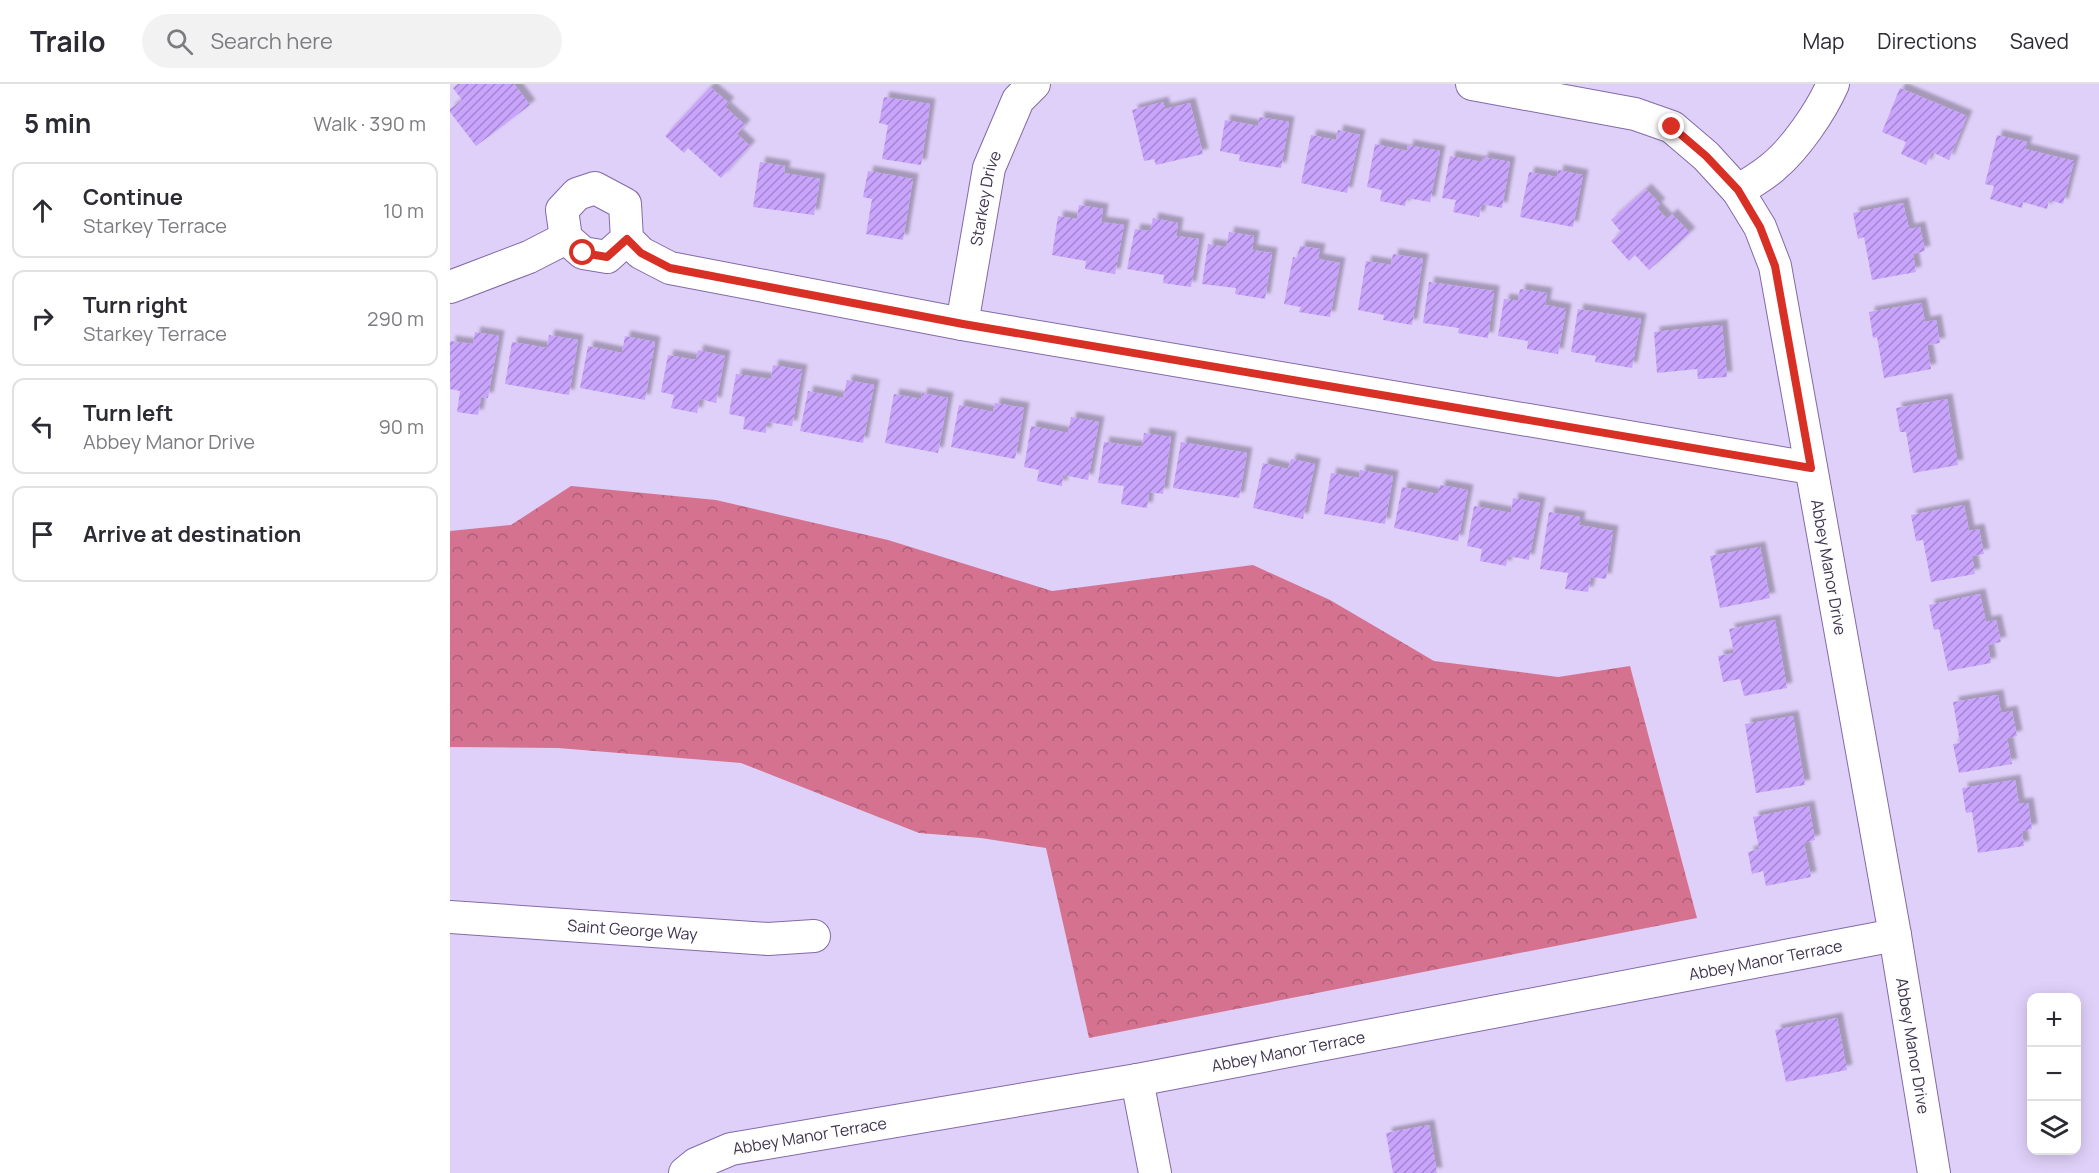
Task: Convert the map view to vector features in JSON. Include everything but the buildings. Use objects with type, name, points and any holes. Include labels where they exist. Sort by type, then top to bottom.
[{"type":"street","name":"Starkey Drive","points":[[963,324],[990,168],[1018,100],[1034,84]]},
{"type":"street","name":"Abbey Manor Drive","points":[[1472,84],[1635,114],[1672,127],[1706,156],[1738,190],[1760,227],[1775,266],[1895,935],[1934,1173]]},
{"type":"street","points":[[1738,190],[1774,167],[1787,153],[1806,130],[1833,84]]},
{"type":"street","points":[[627,239],[607,257],[583,253],[566,238],[562,210],[577,194],[595,188],[625,204],[627,239],[641,253],[670,268],[963,324],[1811,468]]},
{"type":"street","points":[[450,287],[529,257],[566,238]]},
{"type":"street","name":"Saint George Way","points":[[450,917],[768,939],[814,936]]},
{"type":"street","name":"Abbey Manor Terrace","points":[[685,1173],[696,1164],[731,1149],[1137,1080],[1895,935]]},
{"type":"street","points":[[1137,1080],[1155,1173]]},
{"type":"green space","points":[[571,486],[716,500],[888,540],[1052,591],[1253,565],[1330,600],[1434,661],[1558,677],[1630,666],[1697,918],[1089,1038],[1046,848],[981,838],[919,833],[741,763],[558,748],[450,747],[450,531],[511,525]]},
{"type":"route","points":[[583,253],[607,257],[627,239],[641,253],[670,268],[963,324],[1811,468],[1775,266],[1760,227],[1738,190],[1706,156],[1672,127]]}]
